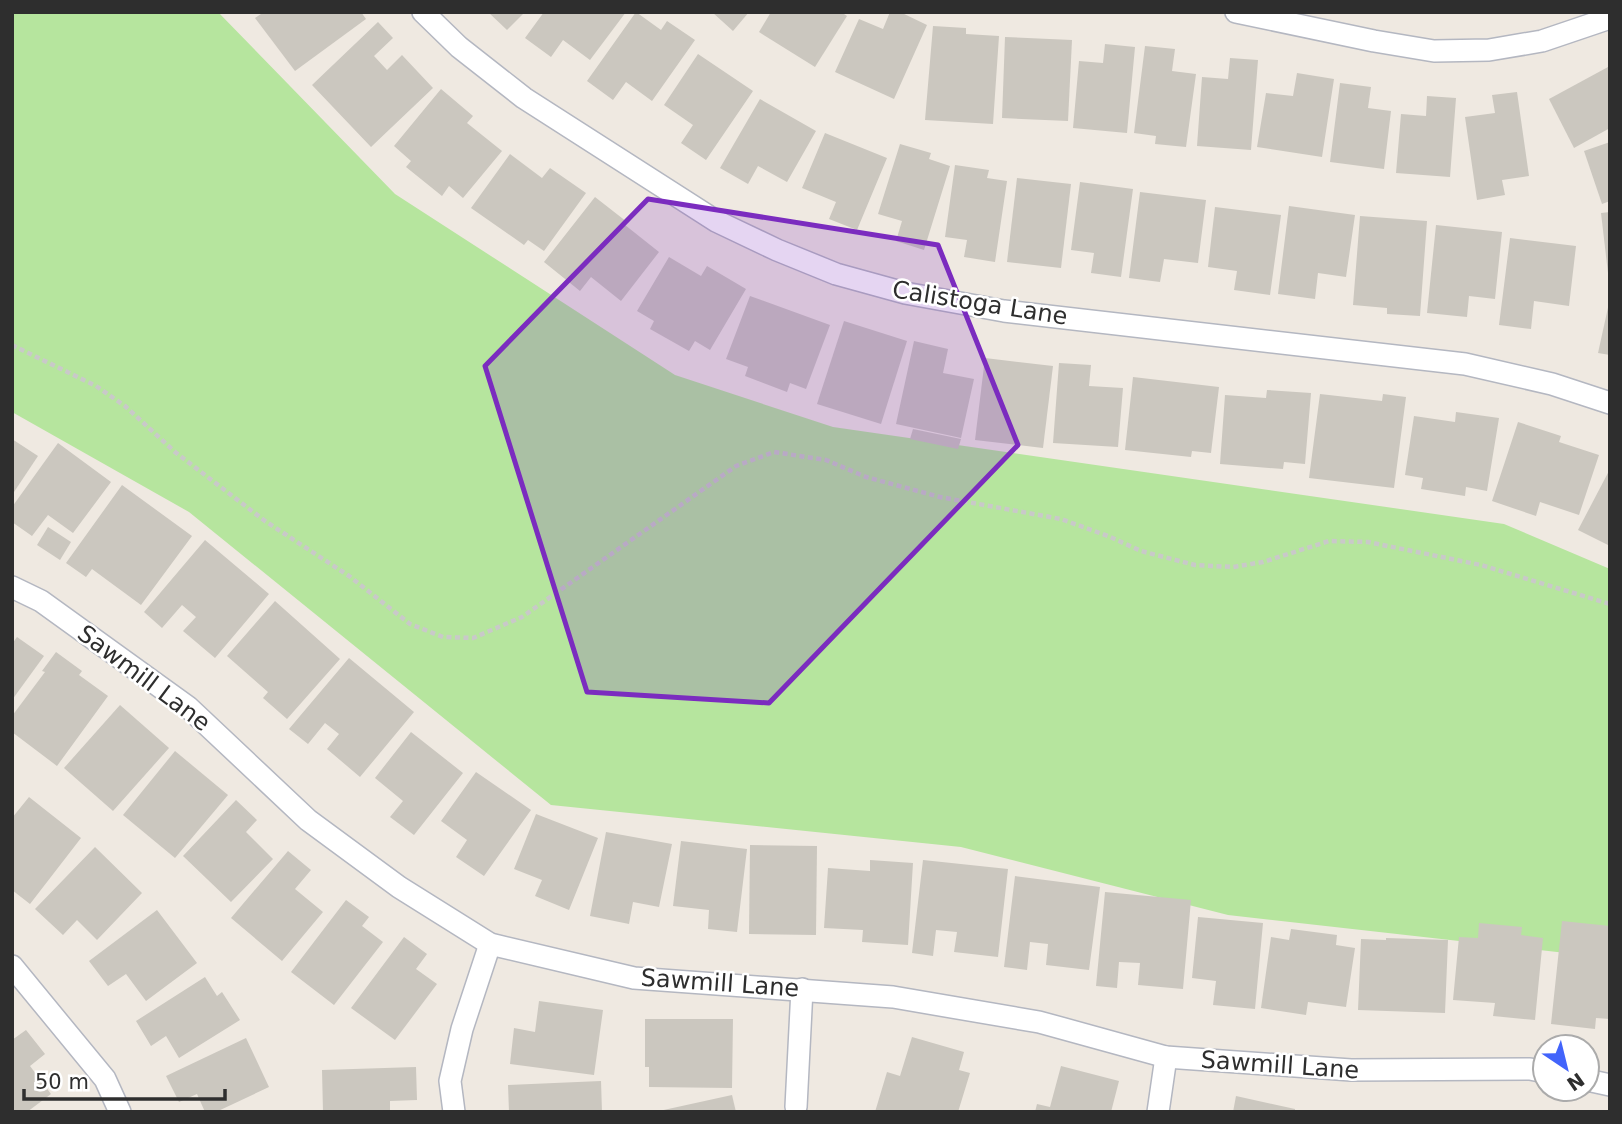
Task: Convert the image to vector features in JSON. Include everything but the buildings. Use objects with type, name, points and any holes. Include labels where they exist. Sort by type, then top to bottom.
[{"type":"street","name":"Calistoga Lane","points":[[423,12],[459,47],[524,98],[716,221],[836,274],[905,293],[1004,311],[1465,364],[1552,384],[1610,403]]},
{"type":"street","points":[[1236,12],[1434,51],[1489,50],[1542,41],[1610,18]]},
{"type":"street","name":"Sawmill Lane","points":[[12,587],[41,601],[188,706],[308,820],[399,887],[490,944],[634,978],[893,997],[1039,1022],[1166,1057],[1351,1070],[1531,1069]]},
{"type":"street","points":[[454,1112],[450,1081],[462,1029],[490,944]]},
{"type":"street","points":[[12,966],[105,1079],[120,1112]]},
{"type":"street","points":[[796,1107],[802,989]]},
{"type":"street","points":[[1158,1112],[1166,1057]]},
{"type":"path","points":[[12,345],[96,386],[125,406],[175,452],[265,521],[349,576],[411,624],[443,637],[473,638],[522,617],[736,466],[774,452],[826,460],[866,477],[940,497],[1061,519],[1141,551],[1195,565],[1233,567],[1263,562],[1329,541],[1368,542],[1481,565],[1610,604]]},
{"type":"highlighted area","points":[[648,199],[938,245],[1018,445],[769,703],[587,692],[485,366]]},
{"type":"green space","points":[[12,12],[218,12],[395,194],[675,375],[833,427],[1504,524],[1610,569],[1610,958],[1228,915],[961,847],[551,805],[189,512],[12,412]]}]
